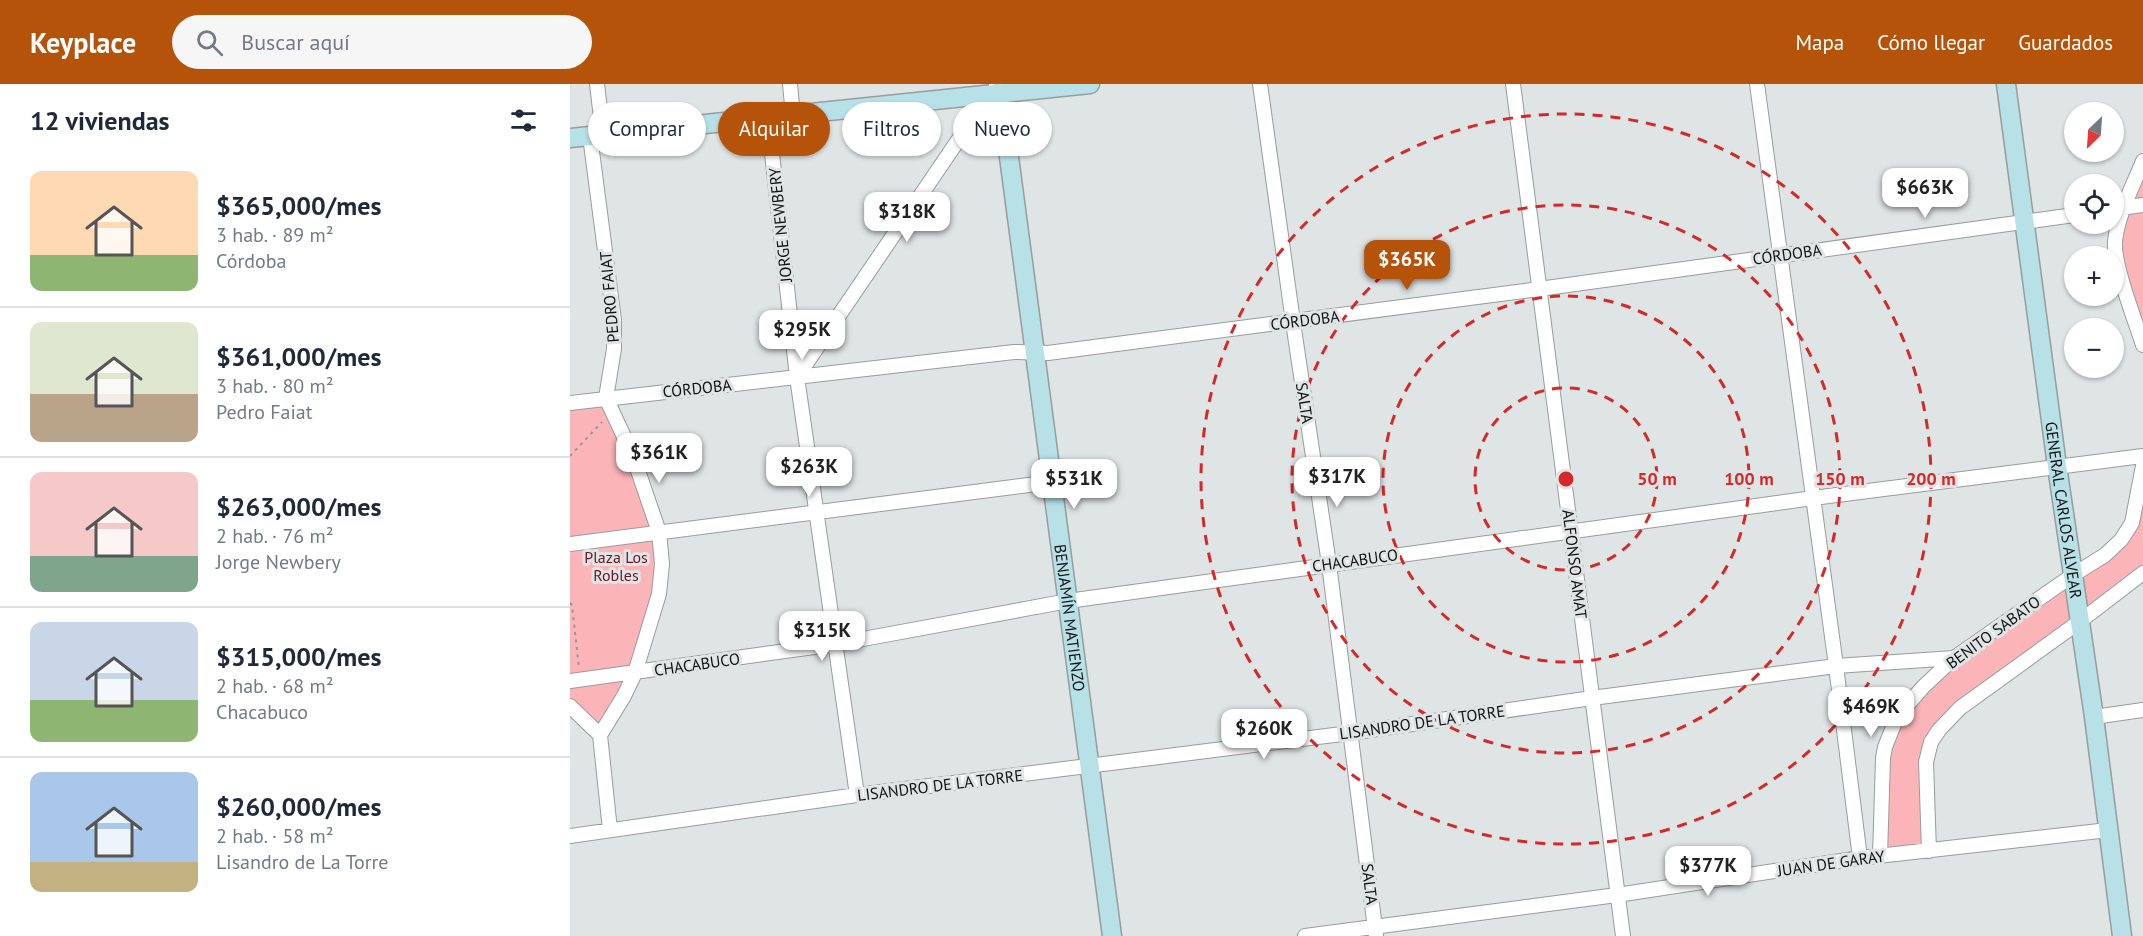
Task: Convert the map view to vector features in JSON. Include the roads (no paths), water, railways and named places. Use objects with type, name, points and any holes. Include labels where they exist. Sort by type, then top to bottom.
[{"type":"street","name":"PEDRO FAIAT","points":[[597,84],[597,102]]},
{"type":"street","points":[[790,84],[792,102]]},
{"type":"street","points":[[830,111],[996,89],[1090,84]]},
{"type":"street","name":"SALTA","points":[[1260,84],[1329,564],[1376,931]]},
{"type":"street","name":"ALFONSO AMAT","points":[[1513,84],[1623,936]]},
{"type":"street","points":[[1757,84],[1860,858]]},
{"type":"street","name":"GENERAL CARLOS ALVEAR","points":[[2006,84],[2023,222],[2094,717],[2122,936]]},
{"type":"street","points":[[797,377],[976,114],[996,89]]},
{"type":"street","name":"BENJAMÍN MATIENZO","points":[[996,89],[1004,119],[1112,936]]},
{"type":"street","points":[[570,138],[588,136]]},
{"type":"street","name":"PEDRO FAIAT","points":[[599,156],[614,320],[614,349],[606,398]]},
{"type":"street","name":"JORGE NEWBERY","points":[[772,156],[797,377],[857,795]]},
{"type":"street","points":[[2124,199],[2143,161]]},
{"type":"street","points":[[2124,208],[2143,205]]},
{"type":"street","name":"CÓRDOBA","points":[[570,403],[1014,352],[1048,353],[1539,289],[2064,216]]},
{"type":"street","points":[[2117,234],[2115,253],[2143,345]]},
{"type":"street","points":[[606,398],[633,456],[659,532],[662,564],[659,594],[635,673],[600,735],[610,830]]},
{"type":"street","name":"CHACABUCO","points":[[575,680],[836,644],[1068,601],[1813,498],[2143,456]]},
{"type":"street","name":"BENITO SABATO","points":[[1880,856],[1881,777],[1885,747],[1891,728],[1906,705],[1954,658],[2105,555],[2121,540],[2132,523],[2143,466]]},
{"type":"street","points":[[570,544],[1052,482]]},
{"type":"street","points":[[1929,851],[1926,762],[1931,742],[1939,730],[1960,708],[2143,573]]},
{"type":"street","name":"LISANDRO DE LA TORRE","points":[[570,836],[857,795],[1350,733],[1836,666],[1954,658]]},
{"type":"street","points":[[570,706],[600,735]]},
{"type":"street","points":[[2094,717],[2143,710]]},
{"type":"street","name":"JUAN DE GARAY","points":[[1305,936],[1376,931],[1860,858],[2108,830]]},
{"type":"park label","name":"Plaza Los Robles","points":[[616,566]]}]
